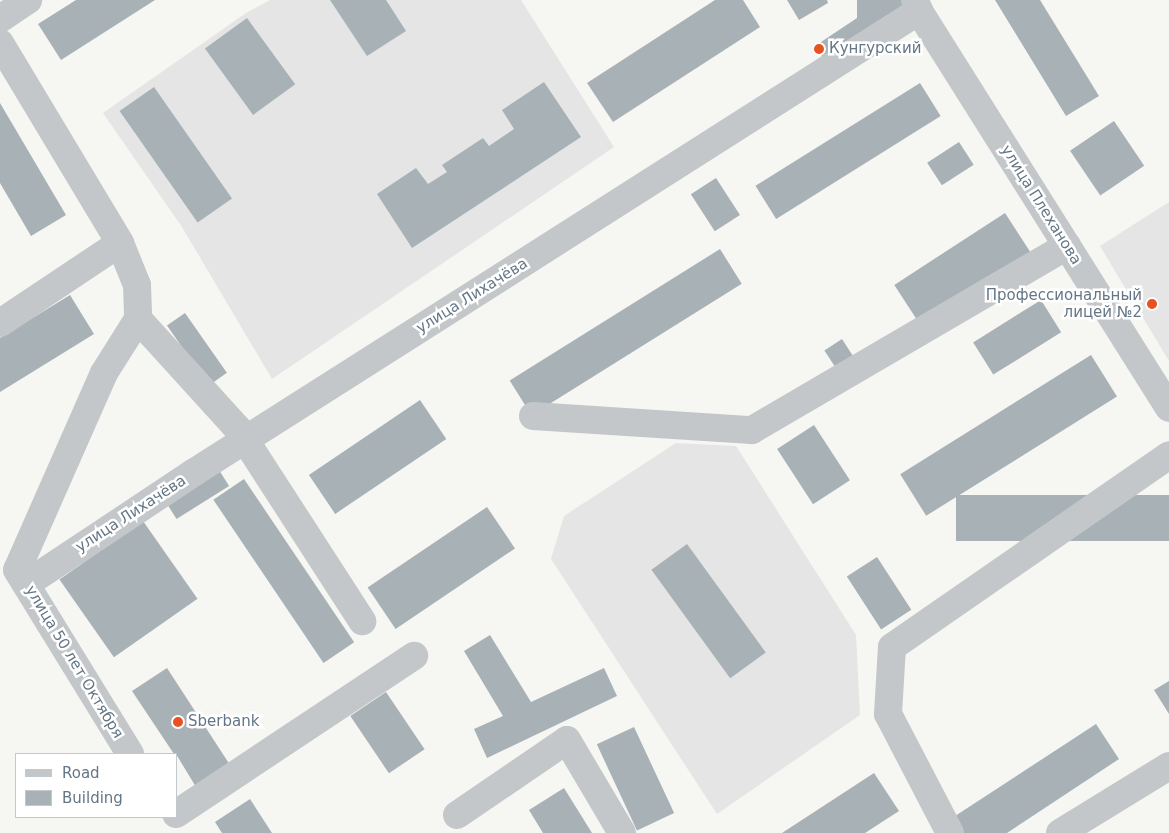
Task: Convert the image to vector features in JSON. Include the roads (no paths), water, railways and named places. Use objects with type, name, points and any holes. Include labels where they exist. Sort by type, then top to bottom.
[{"type":"street","points":[[0,19],[28,0]]},
{"type":"street","name":"улица Плеханова","points":[[917,6],[1169,408]]},
{"type":"street","name":"улица Лихачёва","points":[[14,576],[245,440],[917,6]]},
{"type":"street","points":[[0,43],[120,243],[137,285],[138,318],[104,373],[14,576]]},
{"type":"street","points":[[0,323],[120,243]]},
{"type":"street","points":[[533,416],[752,430],[1067,246]]},
{"type":"street","points":[[138,318],[238,429],[362,621]]},
{"type":"street","points":[[950,833],[888,714],[892,647],[1169,455]]},
{"type":"street","name":"улица 50 лет Октября","points":[[14,576],[129,753]]},
{"type":"street","points":[[178,817],[414,656]]},
{"type":"street","points":[[458,815],[567,740],[622,833]]},
{"type":"street","points":[[1060,833],[1169,766]]},
{"type":"place","name":"Кунгурский","points":[[819,49]]},
{"type":"place","name":"Профессиональный лицей №2","points":[[1152,304]]},
{"type":"place","name":"Sberbank","points":[[178,722]]}]
